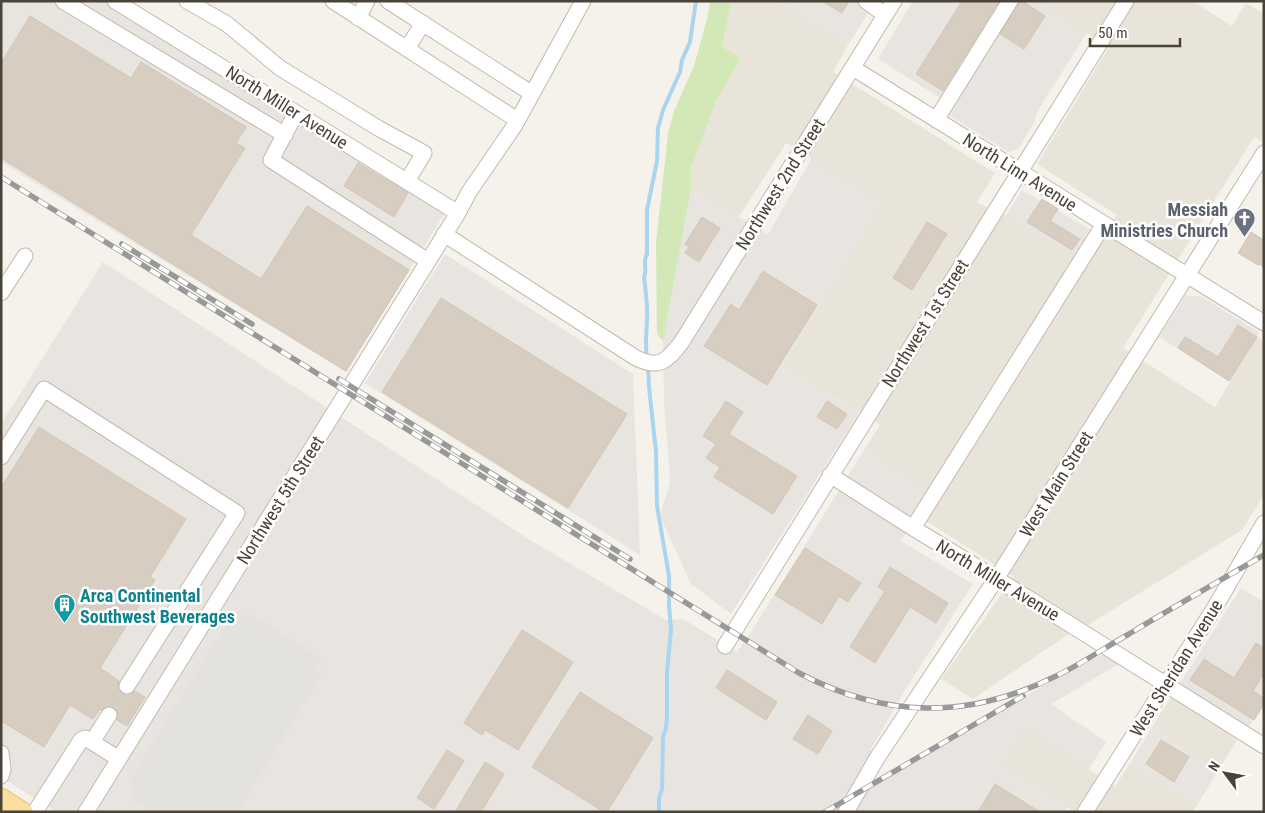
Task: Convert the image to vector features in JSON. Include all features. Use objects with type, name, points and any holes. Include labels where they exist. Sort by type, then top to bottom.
[{"type":"main road","points":[[1,798],[23,812]]},
{"type":"street","points":[[63,1],[284,135]]},
{"type":"street","name":"North Miller Avenue","points":[[115,1],[458,213]]},
{"type":"street","points":[[187,1],[227,24],[280,68],[378,128],[424,153],[406,181]]},
{"type":"street","points":[[332,1],[517,120]]},
{"type":"street","points":[[358,18],[367,1]]},
{"type":"street","points":[[388,1],[531,93]]},
{"type":"street","name":"Northwest 5th Street","points":[[86,812],[458,213],[468,192],[517,120],[583,1]]},
{"type":"street","points":[[866,1],[885,15]]},
{"type":"street","name":"Northwest 2nd Street","points":[[444,234],[636,358],[657,363],[667,360],[681,343],[894,1]]},
{"type":"street","points":[[936,120],[1010,1]]},
{"type":"street","name":"Northwest 1st Street","points":[[725,646],[1126,1]]},
{"type":"street","points":[[407,49],[423,23]]},
{"type":"street","name":"North Linn Avenue","points":[[853,68],[1264,323]]},
{"type":"street","points":[[296,113],[271,160],[428,261]]},
{"type":"street","name":"West Main Street","points":[[846,812],[877,758],[996,579],[1264,153]]},
{"type":"street","points":[[913,528],[1104,224]]},
{"type":"street","points":[[1,293],[24,256]]},
{"type":"street","points":[[1,457],[44,389],[237,513],[127,686]]},
{"type":"street","name":"North Miller Avenue","points":[[830,475],[1264,746]]},
{"type":"street","name":"West Sheridan Avenue","points":[[1085,812],[1215,607],[1264,523]]},
{"type":"street","points":[[92,742],[109,715]]},
{"type":"street","points":[[35,812],[81,740],[85,738],[119,759]]},
{"type":"street","points":[[1,753],[3,769],[1,776]]},
{"type":"shaded area","points":[[1,1],[130,1],[313,116],[453,200],[346,372],[1,162]]},
{"type":"shaded area","points":[[731,1],[777,1],[848,45],[833,72],[995,173],[977,202],[1006,216],[1086,265],[1117,215],[1037,164],[1109,47],[1035,1],[1192,1],[1232,26],[1246,3],[1264,14],[1264,143],[1254,137],[1123,348],[1215,407],[1257,337],[1264,341],[1264,495],[1242,530],[1088,625],[1080,621],[1073,631],[973,699],[941,679],[1014,577],[923,519],[938,496],[864,450],[880,425],[782,366],[883,202],[786,143],[739,217],[691,189],[690,168],[716,101],[741,58],[722,47]]},
{"type":"shaded area","points":[[777,1],[876,1],[848,45]]},
{"type":"shaded area","points":[[913,1],[1003,1],[942,99],[878,59]]},
{"type":"shaded area","points":[[1015,1],[1035,1],[1087,33],[1038,110],[1034,123],[1018,149],[1008,152],[946,113]]},
{"type":"shaded area","points":[[812,158],[883,202],[782,366],[859,413],[731,614],[691,584],[660,516],[670,482],[664,401],[663,341],[691,189],[768,234]]},
{"type":"shaded area","points":[[1022,190],[1103,237],[1086,266],[1006,216]]},
{"type":"shaded area","points":[[445,254],[633,374],[640,555],[365,383]]},
{"type":"shaded area","points":[[103,262],[530,540],[666,620],[683,619],[737,652],[864,450],[930,491],[901,541],[973,584],[905,690],[871,749],[868,788],[1055,679],[1104,654],[1119,664],[1051,704],[1106,742],[1088,770],[1026,731],[1002,765],[1067,807],[1064,812],[56,812],[1,777],[1,424]]},
{"type":"shaded area","points":[[1186,295],[1202,297],[1259,332],[1231,381],[1159,337]]},
{"type":"shaded area","points":[[1241,588],[1264,602],[1264,703],[1248,728],[1179,685]]},
{"type":"shaded area","points":[[250,614],[321,658],[315,668],[322,673],[238,812],[155,812],[130,797],[136,788],[128,783],[232,615],[240,620]]},
{"type":"shaded area","points":[[1171,697],[1237,740],[1218,771],[1152,727]]},
{"type":"shaded area","points":[[1152,727],[1218,771],[1197,805],[1130,764]]},
{"type":"shaded area","points":[[1026,730],[1115,786],[1130,764],[1197,805],[1192,812],[1075,812],[1002,765]]},
{"type":"green space","points":[[710,1],[731,1],[722,47],[741,58],[716,101],[691,168],[691,189],[663,341],[657,334],[656,242],[668,134],[674,111],[694,66]]},
{"type":"building","points":[[822,1],[849,1],[842,13]]},
{"type":"building","points":[[962,1],[999,1],[943,91],[916,74]]},
{"type":"building","points":[[1019,1],[1045,16],[1024,49],[1000,34]]},
{"type":"building","points":[[30,16],[131,78],[141,62],[246,127],[236,143],[245,148],[191,235],[261,279],[307,206],[409,270],[346,371],[1,158],[1,63]]},
{"type":"building","points":[[358,163],[408,193],[394,217],[344,186]]},
{"type":"building","points":[[1042,199],[1058,209],[1050,221],[1080,239],[1072,250],[1027,222]]},
{"type":"building","points":[[702,217],[720,228],[699,262],[685,253],[689,247],[685,244]]},
{"type":"building","points":[[927,222],[947,234],[912,290],[893,278]]},
{"type":"building","points":[[1251,232],[1264,240],[1264,267],[1238,253]]},
{"type":"building","points":[[763,271],[817,305],[767,385],[704,346],[731,304],[739,310]]},
{"type":"building","points":[[441,298],[627,414],[568,508],[382,392]]},
{"type":"building","points":[[1238,325],[1257,337],[1229,381],[1178,348],[1185,337],[1218,357]]},
{"type":"building","points":[[726,401],[743,412],[729,434],[797,476],[773,514],[714,477],[720,467],[706,458],[716,444],[703,436]]},
{"type":"building","points":[[827,401],[847,414],[837,429],[817,417]]},
{"type":"building","name":"Arca Continental Southwest Beverages","points":[[39,427],[186,519],[150,577],[155,580],[100,668],[119,681],[118,686],[122,694],[127,695],[135,691],[145,697],[127,726],[117,720],[117,711],[114,707],[109,706],[100,709],[93,719],[70,705],[44,747],[1,721],[1,488]]},
{"type":"building","points":[[805,548],[861,583],[848,602],[839,596],[822,624],[775,595]]},
{"type":"building","points":[[890,567],[948,603],[936,623],[910,607],[875,663],[850,647],[885,591],[878,587]]},
{"type":"building","points":[[522,630],[573,662],[518,750],[485,730],[482,735],[464,723]]},
{"type":"building","points":[[1256,643],[1264,648],[1264,673],[1253,691],[1264,698],[1264,704],[1254,720],[1190,680],[1204,659],[1234,678]]},
{"type":"building","points":[[727,670],[777,702],[766,720],[716,688]]},
{"type":"building","points":[[580,692],[653,738],[607,812],[604,812],[532,767]]},
{"type":"building","points":[[808,715],[832,731],[818,754],[793,739]]},
{"type":"building","points":[[1161,740],[1189,757],[1174,782],[1146,764]]},
{"type":"building","points":[[447,750],[464,761],[434,809],[417,798]]},
{"type":"building","points":[[485,762],[504,774],[481,812],[455,812]]},
{"type":"building","points":[[995,784],[1040,812],[978,812]]},
{"type":"waterway","points":[[647,358],[647,311],[644,277],[647,254],[647,210],[657,161],[658,128],[663,110],[680,72],[682,60],[690,42],[696,1]]},
{"type":"waterway","points":[[648,365],[656,452],[657,506],[669,576],[671,630],[667,672],[667,716],[663,737],[662,789],[659,798],[659,812]]},
{"type":"tunnel","points":[[109,715],[127,686]]},
{"type":"railway","points":[[1,177],[799,673],[831,688],[862,699],[926,708],[989,701],[1022,691],[1073,667],[1264,555]]},
{"type":"railway","points":[[122,244],[252,324]]},
{"type":"railway","points":[[339,379],[630,559]]},
{"type":"railway","points":[[825,812],[1023,696]]},
{"type":"place","name":"Messiah Ministries Church","points":[[1244,238]]},
{"type":"place","name":"Arca Continental Southwest Beverages","points":[[64,624]]}]
